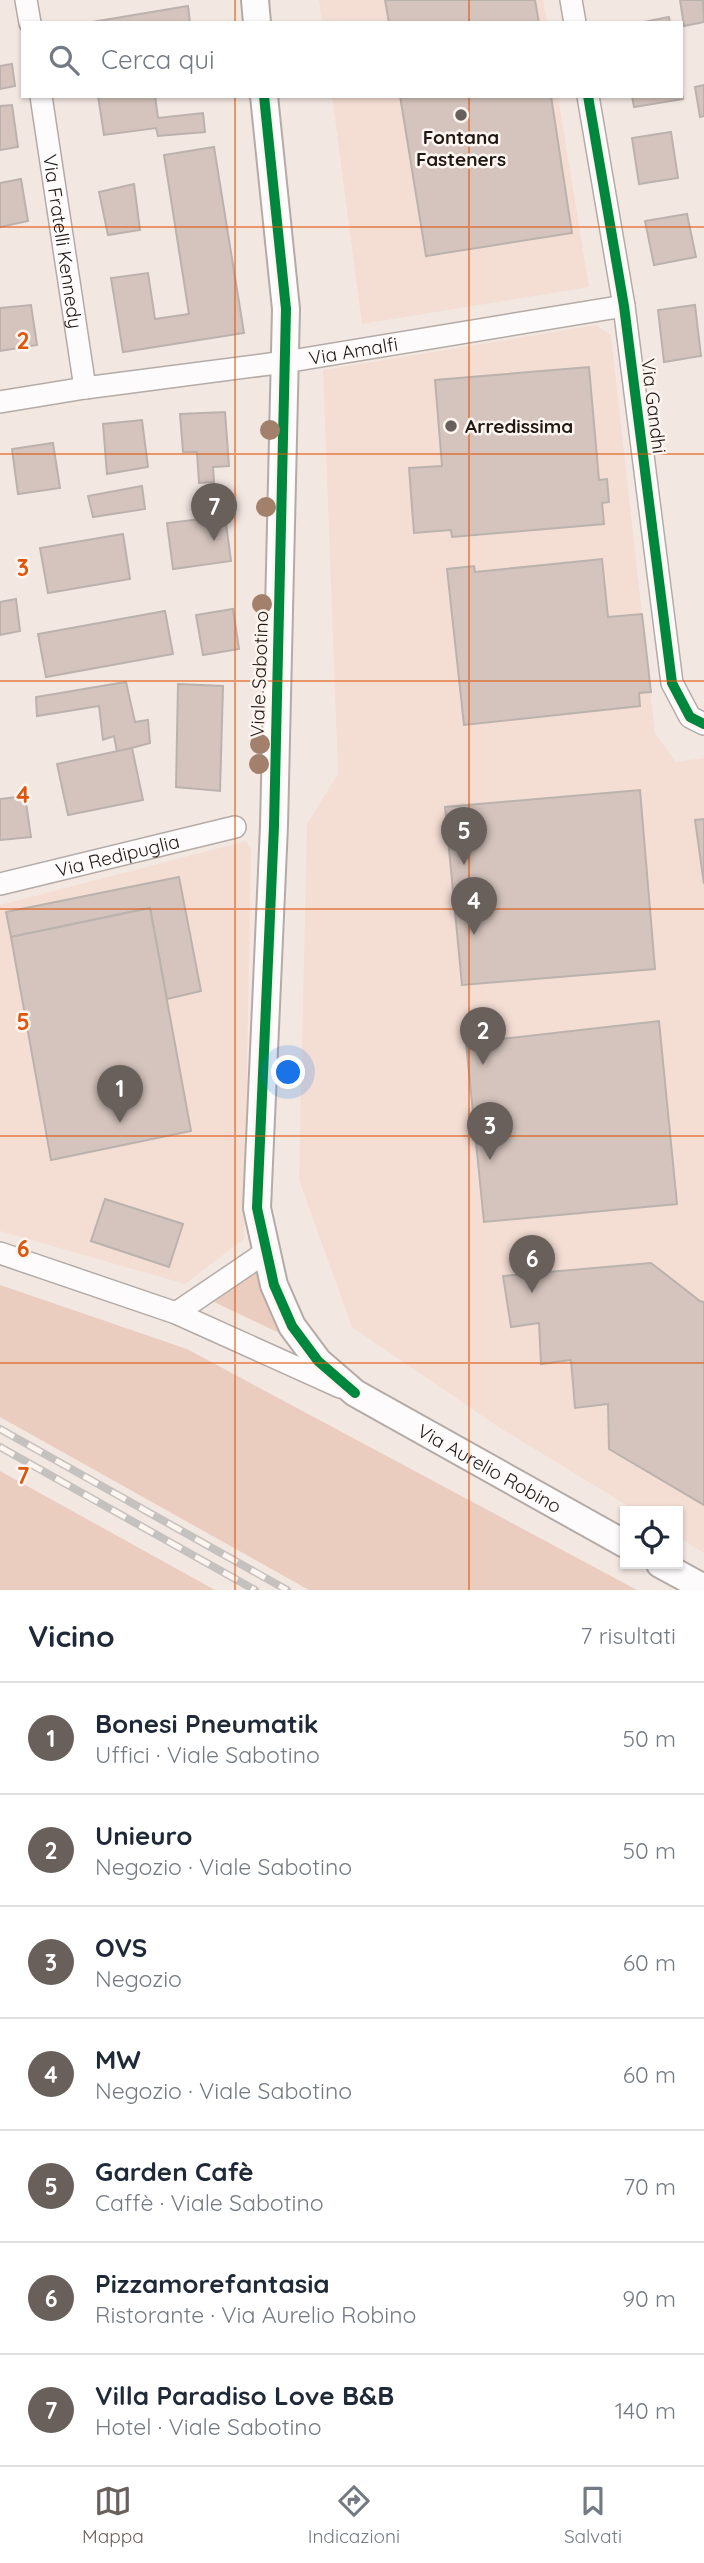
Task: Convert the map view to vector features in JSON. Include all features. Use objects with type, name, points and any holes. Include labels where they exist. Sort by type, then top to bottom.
[{"type":"street","points":[[26,0],[30,21]]},
{"type":"street","points":[[255,0],[257,21]]},
{"type":"street","points":[[571,0],[575,21]]},
{"type":"street","name":"Via Fratelli Kennedy","points":[[41,98],[85,388]]},
{"type":"street","name":"Viale Sabotino","points":[[264,98],[286,309],[274,826],[257,1208],[266,1252]]},
{"type":"street","name":"Via Gandhi","points":[[588,98],[624,306],[672,682],[697,721]]},
{"type":"street","name":"Via Amalfi","points":[[0,402],[285,362],[624,306]]},
{"type":"street","name":"Via Redipuglia","points":[[0,884],[236,827]]},
{"type":"street","points":[[176,1313],[266,1252]]},
{"type":"street","name":"Via Aurelio Robino","points":[[266,1252],[274,1285],[292,1326],[318,1361],[355,1393]]},
{"type":"street","name":"Via Aurelio Robino","points":[[0,1254],[176,1313],[355,1393],[620,1541]]},
{"type":"street","points":[[669,1569],[704,1588]]},
{"type":"shaded area","points":[[319,0],[543,0],[547,21],[322,21]]},
{"type":"shaded area","points":[[332,98],[558,98],[589,287],[362,324]]},
{"type":"shaded area","points":[[596,325],[611,335],[655,733],[676,762],[704,758],[704,1553],[683,1540],[683,1506],[628,1506],[497,1426],[352,1327],[299,1180],[307,824],[338,774],[323,370]]},
{"type":"shaded area","points":[[246,841],[251,849],[244,1239],[185,1284],[0,1231],[0,905]]},
{"type":"shaded area","points":[[260,1266],[290,1338],[214,1302]]},
{"type":"shaded area","points":[[0,1285],[187,1349],[637,1590],[309,1590],[0,1417]]},
{"type":"shaded area","points":[[0,1471],[215,1590],[0,1590]]},
{"type":"building","points":[[385,0],[535,0],[539,21],[389,21]]},
{"type":"building","points":[[680,0],[703,0],[704,22],[684,26]]},
{"type":"building","points":[[188,6],[190,21],[98,21]]},
{"type":"building","points":[[669,17],[670,21],[649,21]]},
{"type":"building","points":[[12,64],[15,86],[0,89],[0,66]]},
{"type":"building","points":[[704,85],[704,116],[700,117],[695,87]]},
{"type":"building","points":[[98,98],[155,98],[158,118],[203,113],[205,132],[158,136],[156,128],[104,135]]},
{"type":"building","points":[[400,98],[551,98],[572,233],[426,256]]},
{"type":"building","points":[[632,98],[683,99],[634,107]]},
{"type":"building","points":[[12,105],[18,147],[0,150],[0,106]]},
{"type":"building","points":[[671,132],[678,178],[639,184],[632,138]]},
{"type":"building","points":[[214,147],[244,333],[123,352],[111,278],[148,273],[155,319],[189,314],[164,155]]},
{"type":"building","points":[[21,179],[28,221],[0,227],[0,183]]},
{"type":"building","points":[[134,184],[140,230],[108,235],[99,192]]},
{"type":"building","points":[[687,214],[696,257],[654,265],[645,221]]},
{"type":"building","points":[[31,305],[37,345],[0,351],[0,308]]},
{"type":"building","points":[[695,305],[701,356],[664,362],[658,310]]},
{"type":"building","points":[[589,367],[599,480],[607,479],[609,502],[602,503],[604,524],[452,537],[451,530],[414,533],[409,468],[442,466],[435,380]]},
{"type":"building","points":[[225,412],[229,466],[213,467],[214,482],[199,483],[197,452],[183,452],[180,414]]},
{"type":"building","points":[[142,420],[148,467],[107,474],[103,424]]},
{"type":"building","points":[[53,443],[60,488],[18,494],[12,449]]},
{"type":"building","points":[[142,486],[145,509],[93,517],[88,496]]},
{"type":"building","points":[[225,516],[231,561],[173,569],[167,523]]},
{"type":"building","points":[[123,534],[130,579],[48,593],[40,548]]},
{"type":"building","points":[[602,559],[608,617],[642,614],[651,692],[639,693],[640,706],[464,725],[447,569],[474,566],[475,572]]},
{"type":"building","points":[[16,599],[20,631],[0,635],[0,602]]},
{"type":"building","points":[[233,609],[239,649],[203,655],[196,615]]},
{"type":"building","points":[[165,611],[173,654],[46,677],[38,634]]},
{"type":"building","points":[[126,682],[135,722],[148,720],[150,743],[117,752],[114,736],[103,740],[99,706],[37,716],[36,697]]},
{"type":"building","points":[[178,684],[223,686],[220,791],[176,787]]},
{"type":"building","points":[[132,748],[143,800],[68,815],[57,764]]},
{"type":"building","points":[[640,790],[655,969],[462,985],[445,807]]},
{"type":"building","points":[[25,796],[31,837],[0,840],[0,799]]},
{"type":"building","points":[[704,819],[704,884],[695,820]]},
{"type":"building","points":[[179,877],[201,991],[167,999],[150,908],[11,937],[6,912]]},
{"type":"building","points":[[150,908],[191,1131],[51,1160],[11,937]]},
{"type":"building","points":[[659,1021],[677,1204],[484,1222],[466,1043]]},
{"type":"building","points":[[105,1199],[183,1224],[169,1267],[91,1241]]},
{"type":"building","points":[[651,1263],[704,1302],[704,1505],[609,1449],[608,1404],[575,1408],[571,1360],[541,1364],[539,1323],[511,1327],[503,1276]]},
{"type":"railway","points":[[0,1429],[287,1590]]},
{"type":"railway","points":[[0,1447],[255,1590]]},
{"type":"cycle path","points":[[264,98],[286,309],[274,826],[257,1208],[274,1285],[292,1326],[318,1361],[355,1393]]},
{"type":"cycle path","points":[[588,98],[624,306],[672,683],[690,717],[704,724]]},
{"type":"place","name":"Fontana Fasteners","points":[[461,115]]},
{"type":"place","name":"Arredissima","points":[[451,426]]},
{"type":"place","name":"Villa Paradiso Love B&B","points":[[214,541]]},
{"type":"place","name":"Garden Cafè","points":[[464,865]]},
{"type":"place","name":"MW","points":[[474,935]]},
{"type":"place","name":"Unieuro","points":[[483,1065]]},
{"type":"place","name":"Bonesi Pneumatik","points":[[120,1123]]},
{"type":"place","name":"OVS","points":[[490,1160]]},
{"type":"place","name":"Pizzamorefantasia","points":[[532,1293]]}]
